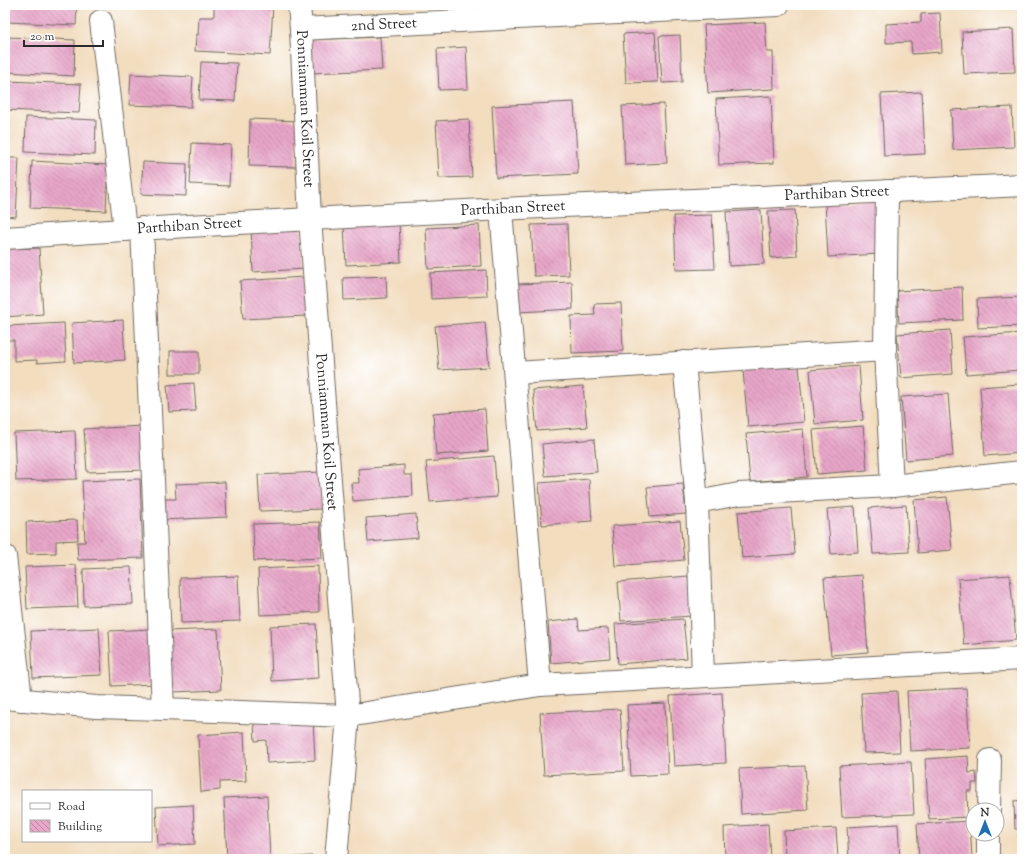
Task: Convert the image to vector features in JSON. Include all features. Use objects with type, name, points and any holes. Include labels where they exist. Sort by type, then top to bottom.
[{"type":"street","name":"Ponniamman Koil Street","points":[[299,5],[310,219],[348,716],[336,859]]},
{"type":"street","name":"2nd Street","points":[[301,29],[778,5]]},
{"type":"street","points":[[101,21],[134,229],[163,709]]},
{"type":"street","name":"Parthiban Street","points":[[5,238],[310,219],[1022,185]]},
{"type":"street","points":[[887,191],[885,350],[892,486]]},
{"type":"street","points":[[501,210],[540,686]]},
{"type":"street","points":[[515,373],[885,350]]},
{"type":"street","points":[[684,362],[697,502],[703,676]]},
{"type":"street","points":[[697,502],[739,494],[892,486],[1022,472]]},
{"type":"street","points":[[5,556],[13,699],[96,707],[348,716],[540,686],[1022,659]]},
{"type":"street","points":[[989,802],[990,760]]},
{"type":"street","points":[[988,842],[988,859]]},
{"type":"building","points":[[7,5],[77,5],[76,25],[6,22]]},
{"type":"building","points":[[214,5],[273,5],[270,55],[195,51],[199,17],[214,17]]},
{"type":"building","points":[[940,13],[942,52],[912,54],[911,42],[886,43],[886,24],[921,22],[921,14]]},
{"type":"building","points":[[765,22],[767,52],[773,52],[774,89],[708,93],[704,25]]},
{"type":"building","points":[[1013,29],[1015,72],[964,74],[962,32]]},
{"type":"building","points":[[655,32],[658,82],[626,83],[623,34]]},
{"type":"building","points":[[680,35],[682,82],[662,83],[659,36]]},
{"type":"building","points":[[8,37],[75,40],[74,76],[6,72]]},
{"type":"building","points":[[380,37],[382,70],[310,73],[308,40]]},
{"type":"building","points":[[466,47],[468,89],[439,90],[437,49]]},
{"type":"building","points":[[201,62],[237,63],[235,101],[199,100]]},
{"type":"building","points":[[131,74],[193,77],[191,107],[129,105]]},
{"type":"building","points":[[6,81],[81,84],[79,113],[5,110]]},
{"type":"building","points":[[922,92],[925,154],[884,156],[881,94]]},
{"type":"building","points":[[771,96],[774,163],[719,165],[716,99]]},
{"type":"building","points":[[574,102],[578,174],[496,178],[492,106]]},
{"type":"building","points":[[664,104],[667,163],[625,165],[622,106]]},
{"type":"building","points":[[1012,107],[1014,147],[953,150],[951,110]]},
{"type":"building","points":[[26,117],[96,120],[95,155],[25,152]]},
{"type":"building","points":[[250,119],[298,121],[296,167],[249,166]]},
{"type":"building","points":[[469,119],[472,177],[439,178],[436,121]]},
{"type":"building","points":[[192,143],[231,145],[229,186],[190,184]]},
{"type":"building","points":[[5,158],[19,158],[16,217],[5,216]]},
{"type":"building","points":[[32,161],[108,165],[106,211],[30,208]]},
{"type":"building","points":[[143,162],[187,164],[186,196],[141,194]]},
{"type":"building","points":[[876,200],[879,254],[828,257],[825,202]]},
{"type":"building","points":[[761,210],[764,264],[729,266],[726,212]]},
{"type":"building","points":[[795,210],[797,256],[771,258],[768,211]]},
{"type":"building","points":[[712,215],[715,269],[676,270],[674,216]]},
{"type":"building","points":[[399,222],[401,262],[346,265],[344,225]]},
{"type":"building","points":[[567,224],[569,275],[534,276],[531,225]]},
{"type":"building","points":[[301,225],[304,269],[253,272],[251,228]]},
{"type":"building","points":[[479,225],[481,266],[428,269],[426,228]]},
{"type":"building","points":[[39,248],[43,314],[5,317],[5,249]]},
{"type":"building","points":[[486,270],[487,296],[431,299],[430,273]]},
{"type":"building","points":[[386,276],[387,298],[344,300],[343,278]]},
{"type":"building","points":[[304,277],[306,316],[243,319],[240,281]]},
{"type":"building","points":[[572,282],[573,309],[519,312],[518,284]]},
{"type":"building","points":[[962,287],[963,320],[899,323],[897,291]]},
{"type":"building","points":[[1022,297],[1022,326],[978,328],[977,299]]},
{"type":"building","points":[[621,303],[623,351],[572,353],[571,316],[595,315],[594,304]]},
{"type":"building","points":[[123,320],[125,360],[74,363],[72,323]]},
{"type":"building","points":[[485,322],[489,367],[439,370],[435,326]]},
{"type":"building","points":[[64,323],[66,361],[37,363],[37,360],[14,361],[14,340],[7,340],[7,326]]},
{"type":"building","points":[[950,330],[953,374],[901,378],[897,334]]},
{"type":"building","points":[[1022,333],[1022,370],[966,374],[963,337]]},
{"type":"building","points":[[170,351],[199,351],[199,374],[170,374]]},
{"type":"building","points":[[799,366],[804,422],[748,427],[743,370]]},
{"type":"building","points":[[859,366],[863,420],[815,424],[810,370]]},
{"type":"building","points":[[194,383],[196,411],[169,412],[167,385]]},
{"type":"building","points":[[1019,384],[1022,423],[1022,453],[985,456],[980,387]]},
{"type":"building","points":[[583,386],[587,427],[537,431],[533,390]]},
{"type":"building","points":[[948,394],[953,456],[906,460],[901,397]]},
{"type":"building","points":[[485,409],[488,451],[436,455],[433,413]]},
{"type":"building","points":[[143,426],[145,470],[87,472],[84,429]]},
{"type":"building","points":[[863,426],[867,470],[817,474],[813,430]]},
{"type":"building","points":[[803,429],[807,477],[750,482],[746,434]]},
{"type":"building","points":[[75,431],[77,479],[16,481],[14,433]]},
{"type":"building","points":[[594,439],[597,472],[545,476],[542,444]]},
{"type":"building","points":[[494,456],[497,497],[430,502],[426,462]]},
{"type":"building","points":[[404,465],[404,475],[412,475],[413,496],[353,501],[351,483],[359,483],[358,469]]},
{"type":"building","points":[[321,472],[322,509],[260,511],[258,475]]},
{"type":"building","points":[[140,479],[143,558],[78,560],[77,542],[85,542],[82,481]]},
{"type":"building","points":[[589,479],[592,521],[542,525],[539,483]]},
{"type":"building","points":[[225,482],[227,517],[162,520],[161,499],[176,499],[175,484]]},
{"type":"building","points":[[683,484],[686,514],[650,517],[647,487]]},
{"type":"building","points":[[947,497],[952,550],[918,553],[914,500]]},
{"type":"building","points":[[906,505],[909,552],[873,554],[869,508]]},
{"type":"building","points":[[855,507],[858,552],[831,554],[827,509]]},
{"type":"building","points":[[791,508],[795,554],[742,558],[738,512]]},
{"type":"building","points":[[416,514],[418,538],[368,542],[366,518]]},
{"type":"building","points":[[77,520],[78,540],[56,541],[56,553],[27,554],[26,522]]},
{"type":"building","points":[[680,521],[684,560],[615,566],[612,526]]},
{"type":"building","points":[[320,522],[322,558],[254,561],[253,524]]},
{"type":"building","points":[[76,565],[78,607],[27,609],[25,567]]},
{"type":"building","points":[[318,566],[319,612],[260,615],[258,569]]},
{"type":"building","points":[[131,567],[133,604],[84,606],[83,569]]},
{"type":"building","points":[[862,575],[868,652],[831,655],[824,578]]},
{"type":"building","points":[[1010,575],[1016,640],[964,645],[958,579]]},
{"type":"building","points":[[238,576],[240,621],[181,623],[180,578]]},
{"type":"building","points":[[688,576],[692,616],[621,621],[618,582]]},
{"type":"building","points":[[1022,578],[1022,614],[1021,614],[1018,579]]},
{"type":"building","points":[[578,619],[579,630],[608,628],[610,658],[551,663],[548,622]]},
{"type":"building","points":[[683,619],[687,658],[618,664],[615,624]]},
{"type":"building","points":[[316,624],[319,678],[272,681],[270,626]]},
{"type":"building","points":[[99,628],[102,675],[33,678],[31,631]]},
{"type":"building","points":[[152,629],[154,684],[112,686],[109,631]]},
{"type":"building","points":[[218,629],[221,690],[172,692],[169,631]]},
{"type":"building","points":[[966,688],[970,748],[910,751],[907,691]]},
{"type":"building","points":[[897,691],[900,752],[864,753],[861,693]]},
{"type":"building","points":[[722,693],[726,763],[674,766],[670,696]]},
{"type":"building","points":[[665,703],[668,774],[631,776],[627,705]]},
{"type":"building","points":[[620,709],[624,771],[544,775],[540,713]]},
{"type":"building","points":[[313,719],[315,760],[267,763],[266,740],[255,741],[254,722]]},
{"type":"building","points":[[244,732],[246,781],[220,782],[220,790],[201,792],[198,735]]},
{"type":"building","points":[[968,756],[969,773],[976,772],[977,783],[972,783],[972,791],[967,791],[967,802],[965,802],[965,817],[929,819],[925,759]]},
{"type":"building","points":[[911,762],[914,814],[842,817],[839,766]]},
{"type":"building","points":[[805,766],[808,810],[741,814],[739,769]]},
{"type":"building","points":[[267,796],[270,858],[227,859],[224,798]]},
{"type":"building","points":[[1022,800],[1022,829],[1015,829],[1014,801]]},
{"type":"building","points":[[193,805],[195,844],[158,846],[156,807]]},
{"type":"building","points":[[965,821],[965,842],[971,842],[972,859],[919,859],[917,824]]},
{"type":"building","points":[[768,824],[770,859],[725,859],[724,827]]},
{"type":"building","points":[[898,824],[900,859],[849,859],[847,827]]},
{"type":"building","points":[[836,828],[838,859],[785,859],[784,831]]},
{"type":"building","points":[[1018,834],[1022,834],[1022,859],[1020,859]]},
{"type":"building","points":[[196,856],[196,859],[164,859],[164,858]]},
{"type":"building","points":[[312,856],[312,859],[284,859],[284,858]]}]
